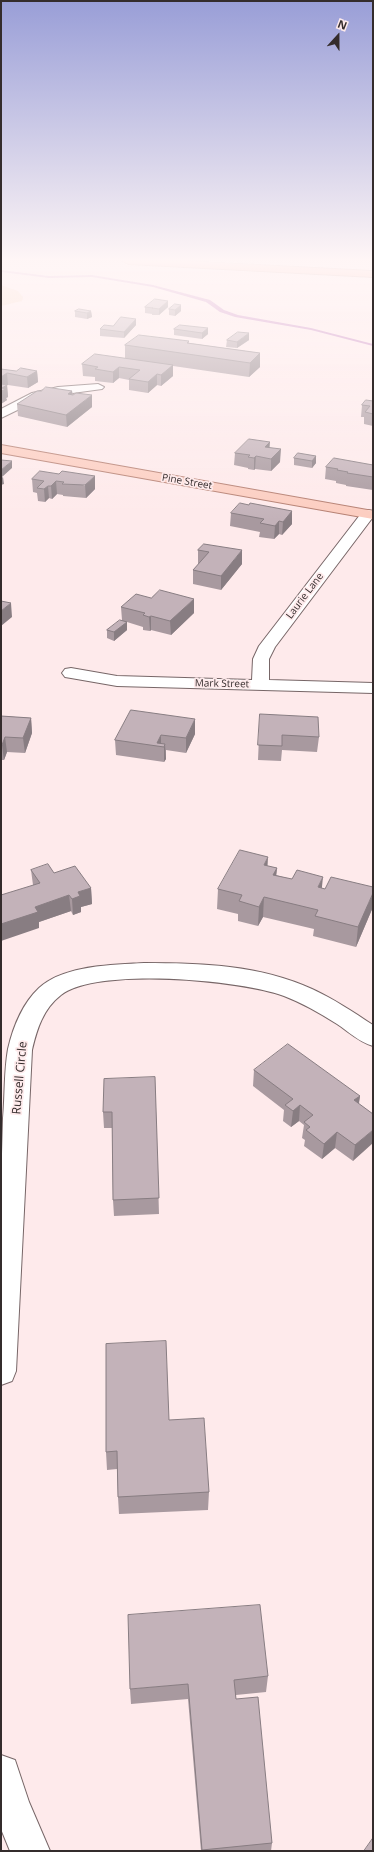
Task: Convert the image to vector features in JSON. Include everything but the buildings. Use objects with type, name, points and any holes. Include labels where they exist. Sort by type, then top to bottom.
[{"type":"main road","name":"Pine Street","points":[[1,448],[371,514]]},
{"type":"street","points":[[1,414],[36,396],[58,391],[98,387]]},
{"type":"street","name":"Laurie Lane","points":[[260,685],[261,659],[267,646],[371,514]]},
{"type":"street","name":"Mark Street","points":[[71,673],[116,681],[373,688]]},
{"type":"street","name":"Russell Circle","points":[[1,1371],[20,1050],[27,1023],[40,1001],[56,988],[80,978],[108,973],[207,973],[239,976],[267,982],[293,990],[322,1004],[373,1037]]},
{"type":"street","points":[[1,1774],[10,1804],[30,1851]]}]
